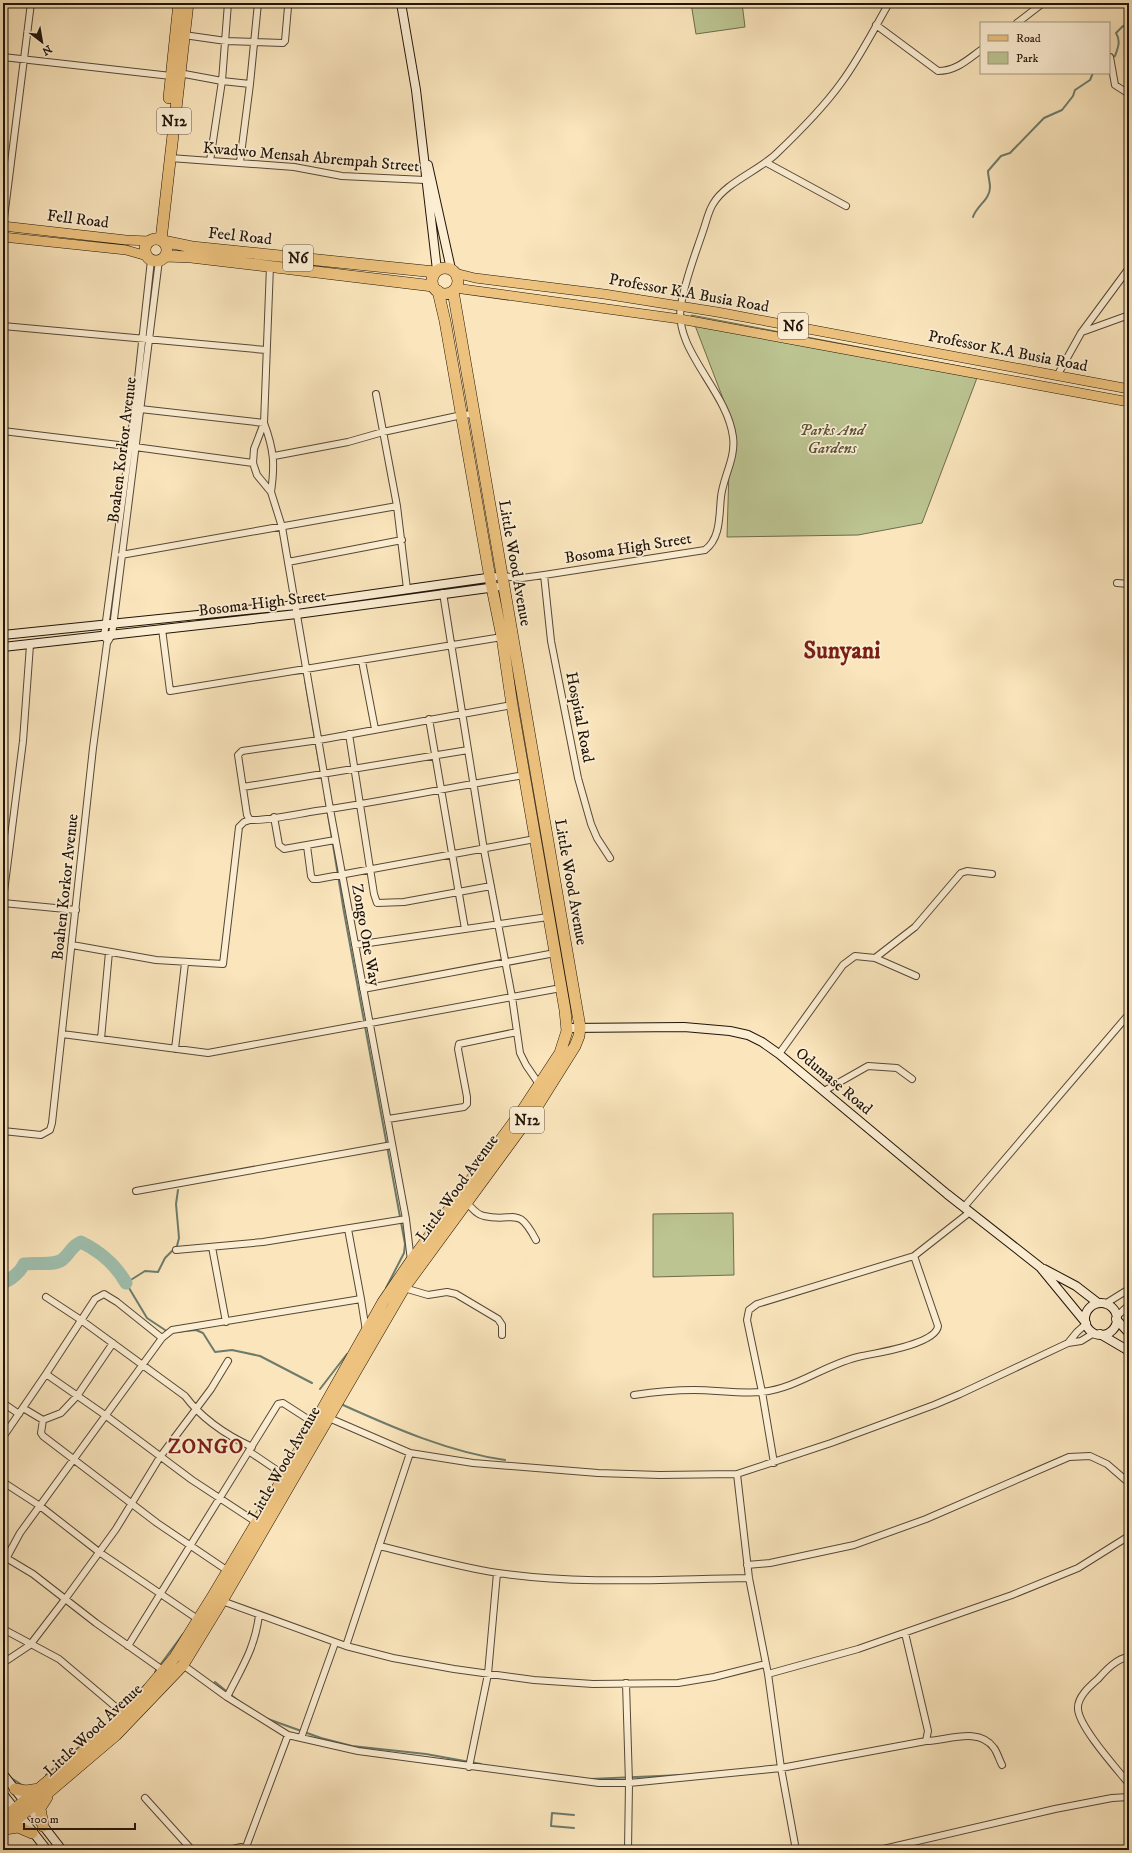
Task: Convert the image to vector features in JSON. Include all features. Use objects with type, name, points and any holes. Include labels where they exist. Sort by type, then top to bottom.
[{"type":"highway","name":"N12","points":[[157,240],[170,158],[179,3]]},
{"type":"highway","name":"N12","points":[[157,240],[175,74],[184,35],[188,3]]},
{"type":"highway","points":[[157,240],[167,250],[155,258],[145,247],[157,240]]},
{"type":"highway","name":"Feel Road","points":[[157,240],[192,247],[436,271]]},
{"type":"highway","name":"Feel Road","points":[[155,258],[191,257],[270,266],[435,289]]},
{"type":"highway","name":"N6","points":[[436,271],[444,268],[453,271]]},
{"type":"highway","points":[[435,289],[432,279],[436,271]]},
{"type":"highway","points":[[453,271],[458,279],[454,289]]},
{"type":"highway","name":"N6","points":[[435,289],[445,293],[454,289]]},
{"type":"highway","name":"Little Wood Avenue","points":[[435,289],[445,320],[468,414]]},
{"type":"highway","name":"Little Wood Avenue","points":[[44,1791],[124,1714],[164,1671],[199,1620],[383,1302],[411,1260],[483,1164],[539,1084],[560,1053],[566,1039],[567,1028],[561,988],[512,705],[496,582],[468,414],[454,289]]},
{"type":"highway","name":"Little Wood Avenue","points":[[27,1805],[116,1735],[183,1665],[222,1601],[404,1288],[538,1105],[575,1046],[579,1036],[580,1027],[527,719],[496,582]]},
{"type":"highway","points":[[515,721],[527,719]]},
{"type":"highway","points":[[519,745],[531,743]]},
{"type":"highway","points":[[15,1789],[26,1791],[44,1791],[40,1808],[43,1826]]},
{"type":"highway","name":"N12","points":[[4,1826],[27,1805]]},
{"type":"highway","points":[[4,1826],[18,1827],[32,1833]]},
{"type":"main road","name":"Fell Road","points":[[3,226],[126,240],[157,240]]},
{"type":"main road","name":"Fell Road","points":[[3,237],[126,250],[155,258]]},
{"type":"main road","name":"Professor K.A Busia Road","points":[[453,271],[475,278],[596,293],[680,306],[876,341],[970,361],[1129,389]]},
{"type":"main road","name":"Professor K.A Busia Road","points":[[454,289],[680,319],[1129,402]]},
{"type":"street","points":[[3,226],[31,3]]},
{"type":"street","points":[[210,161],[222,81],[228,3]]},
{"type":"street","points":[[240,162],[258,3]]},
{"type":"street","points":[[184,35],[226,41],[283,44],[285,41],[288,7],[286,3]]},
{"type":"street","points":[[401,3],[422,134],[453,271]]},
{"type":"street","name":"Bosoma High Street","points":[[3,647],[108,638],[162,629],[297,614],[443,593],[496,582],[705,550],[716,538],[721,491],[734,449],[733,437],[724,405],[691,352],[680,319],[680,306],[690,269],[713,204],[726,190],[767,163],[793,138],[841,83],[889,3]]},
{"type":"street","points":[[1018,22],[1043,3]]},
{"type":"street","points":[[876,25],[938,71],[947,71],[957,67],[980,51]]},
{"type":"street","points":[[3,57],[175,74],[250,84]]},
{"type":"street","points":[[1110,57],[1115,85],[1129,94]]},
{"type":"street","points":[[422,134],[425,180],[436,271]]},
{"type":"street","name":"Kwadwo Mensah Abrempah Street","points":[[170,158],[294,167],[342,176],[425,180]]},
{"type":"street","points":[[767,163],[846,206]]},
{"type":"street","name":"Boahen Korkor Avenue","points":[[109,624],[122,555],[142,339],[155,258]]},
{"type":"street","name":"Boahen Korkor Avenue","points":[[3,1131],[41,1135],[50,1130],[52,1123],[93,748],[132,446],[140,409],[149,339],[155,258]]},
{"type":"street","points":[[270,266],[264,423],[274,456],[271,492]]},
{"type":"street","points":[[1057,376],[1081,333],[1129,268]]},
{"type":"street","points":[[1081,333],[1129,315]]},
{"type":"street","points":[[3,326],[266,350]]},
{"type":"street","points":[[376,394],[398,506],[407,589]]},
{"type":"street","points":[[140,409],[264,423]]},
{"type":"street","points":[[274,456],[348,442],[383,432],[468,414]]},
{"type":"street","points":[[264,423],[254,449],[253,463],[257,475],[271,492]]},
{"type":"street","points":[[3,431],[132,446],[253,463]]},
{"type":"street","name":"Zongo One Way","points":[[271,492],[282,527],[330,809],[406,1219],[411,1260]]},
{"type":"street","points":[[122,555],[398,506]]},
{"type":"street","points":[[288,562],[402,540]]},
{"type":"street","name":"Hospital Road","points":[[544,575],[552,641],[578,778],[591,824],[597,838],[610,858]]},
{"type":"street","name":"Bosoma High Street","points":[[3,635],[296,605],[407,589],[496,582],[522,578]]},
{"type":"street","points":[[1117,583],[1129,584]]},
{"type":"street","points":[[443,593],[484,850],[512,997],[520,1053],[539,1084]]},
{"type":"street","points":[[162,629],[170,692],[502,637]]},
{"type":"street","points":[[30,645],[22,741],[3,901],[76,910]]},
{"type":"street","points":[[362,660],[375,729]]},
{"type":"street","points":[[250,820],[247,815],[238,755],[242,751],[319,740],[512,705]]},
{"type":"street","points":[[429,719],[465,929]]},
{"type":"street","points":[[349,734],[377,903],[404,902],[491,886]]},
{"type":"street","points":[[243,787],[324,774],[355,767],[468,750]]},
{"type":"street","points":[[72,945],[156,960],[185,963],[222,964],[239,827],[244,822],[360,804],[525,775]]},
{"type":"street","points":[[274,817],[281,848],[284,849],[307,846],[336,840]]},
{"type":"street","points":[[307,846],[313,879],[484,850],[535,839]]},
{"type":"street","points":[[875,958],[915,927],[961,873],[967,871],[992,874]]},
{"type":"street","points":[[355,945],[548,917]]},
{"type":"street","points":[[101,1038],[110,952]]},
{"type":"street","points":[[363,989],[555,953]]},
{"type":"street","points":[[779,1054],[843,964],[855,956],[875,958],[916,976]]},
{"type":"street","points":[[175,1049],[185,963]]},
{"type":"street","points":[[62,1034],[208,1053],[561,988]]},
{"type":"street","points":[[774,1463],[762,1392],[747,1320],[749,1310],[757,1304],[914,1256],[967,1210],[1064,1088],[1129,1014]]},
{"type":"street","name":"Odumase Road","points":[[567,1028],[684,1027],[730,1030],[748,1035],[762,1042],[779,1054],[967,1210],[1040,1267],[1065,1280],[1102,1304]]},
{"type":"street","points":[[388,1118],[464,1107],[467,1104],[467,1098],[458,1049],[459,1044],[517,1032]]},
{"type":"street","points":[[824,1091],[868,1066],[897,1068],[912,1079]]},
{"type":"street","points":[[136,1191],[392,1145]]},
{"type":"street","points":[[467,1203],[479,1214],[484,1216],[516,1217],[522,1219],[528,1225],[536,1240]]},
{"type":"street","points":[[176,1250],[285,1239],[406,1219]]},
{"type":"street","points":[[348,1228],[367,1332]]},
{"type":"street","points":[[212,1247],[226,1322]]},
{"type":"street","points":[[634,1395],[660,1391],[694,1390],[762,1392],[805,1379],[855,1357],[914,1343],[934,1334],[937,1329],[935,1316],[914,1256]]},
{"type":"street","name":"Odumase Road","points":[[1040,1267],[1086,1324]]},
{"type":"street","points":[[404,1288],[428,1295],[447,1292],[456,1294],[498,1319],[502,1325],[502,1334]]},
{"type":"street","points":[[1129,1289],[1102,1304],[1089,1308],[1086,1313],[1086,1324],[1097,1334],[1129,1351]]},
{"type":"street","points":[[3,1437],[24,1408],[95,1299],[104,1294],[166,1334]]},
{"type":"street","points":[[46,1297],[81,1320],[185,1396],[196,1411],[217,1428],[251,1450],[284,1475]]},
{"type":"street","points":[[164,1671],[96,1623],[66,1598],[5,1557],[105,1415],[166,1334],[226,1322],[361,1299]]},
{"type":"street","points":[[1102,1304],[1113,1309],[1116,1318],[1129,1333]]},
{"type":"street","points":[[329,1418],[410,1453],[472,1463],[598,1473],[660,1475],[737,1474],[774,1463],[947,1400],[1068,1343],[1081,1341],[1097,1334],[1106,1334],[1112,1330],[1116,1318],[1129,1305]]},
{"type":"street","points":[[1068,1343],[1086,1324]]},
{"type":"street","points":[[43,1420],[61,1413],[77,1396],[113,1343]]},
{"type":"street","points":[[3,1663],[30,1645],[66,1598],[132,1504],[160,1457],[196,1411],[228,1361]]},
{"type":"street","points":[[46,1374],[105,1415],[160,1457],[256,1522]]},
{"type":"street","points":[[3,1403],[19,1414]]},
{"type":"street","points":[[128,1646],[189,1546],[251,1450],[278,1404],[281,1403],[314,1423]]},
{"type":"street","points":[[24,1408],[43,1420]]},
{"type":"street","points":[[43,1420],[42,1436],[189,1546],[228,1571]]},
{"type":"street","points":[[346,1646],[410,1453]]},
{"type":"street","points":[[747,1565],[770,1563],[854,1545],[926,1519],[1069,1457],[1090,1456],[1107,1464],[1129,1483]]},
{"type":"street","points":[[737,1474],[749,1578],[768,1674],[781,1768],[796,1850]]},
{"type":"street","points":[[3,1482],[40,1506],[99,1552],[199,1620]]},
{"type":"street","points":[[768,1674],[858,1649],[1012,1595],[1078,1568],[1129,1536]]},
{"type":"street","points":[[379,1546],[497,1573],[580,1580],[749,1578]]},
{"type":"street","points":[[469,1767],[488,1674],[497,1573]]},
{"type":"street","points":[[222,1601],[335,1643],[393,1658],[488,1674],[541,1681],[593,1684],[678,1683],[714,1677],[765,1664]]},
{"type":"street","points":[[227,1697],[252,1647],[256,1635],[259,1615]]},
{"type":"street","points":[[3,1629],[59,1660],[124,1714]]},
{"type":"street","points":[[905,1633],[928,1731],[926,1741]]},
{"type":"street","points":[[301,1738],[335,1643]]},
{"type":"street","points":[[1129,1657],[1121,1657],[1100,1676],[1080,1699],[1078,1708],[1082,1720],[1096,1741],[1129,1784]]},
{"type":"street","points":[[183,1665],[227,1697],[288,1735],[358,1751],[469,1767],[599,1783],[629,1783],[781,1768],[926,1741],[939,1741],[953,1737],[972,1736],[984,1740],[993,1747],[1002,1765]]},
{"type":"street","points":[[626,1683],[629,1783],[628,1850]]},
{"type":"street","points":[[246,1847],[288,1735]]},
{"type":"street","points":[[3,1774],[62,1850]]},
{"type":"street","points":[[3,1794],[32,1833],[47,1850]]},
{"type":"street","points":[[879,1850],[1056,1808],[1112,1798],[1129,1797]]},
{"type":"street","points":[[146,1798],[192,1850]]},
{"type":"street","points":[[229,1850],[246,1847],[254,1850]]},
{"type":"green space","points":[[691,3],[742,3],[745,27],[696,34]]},
{"type":"green space","name":"Parks And Gardens","points":[[691,315],[980,370],[922,523],[858,535],[727,537],[729,470],[736,439],[727,409]]},
{"type":"green space","points":[[733,1213],[734,1275],[653,1277],[653,1214]]},
{"type":"waterway","points":[[1112,57],[1115,56],[1117,50],[1118,39],[1116,33],[1123,26],[1129,27]]},
{"type":"waterway","points":[[973,217],[977,209],[986,199],[989,192],[990,185],[988,171],[1001,156],[1010,153],[1044,118],[1062,110],[1073,96],[1075,90],[1090,80],[1093,74]]},
{"type":"waterway","points":[[291,674],[304,673],[304,675]]},
{"type":"waterway","points":[[305,680],[321,774]]},
{"type":"waterway","points":[[325,796],[344,912],[405,1244],[404,1253],[386,1288]]},
{"type":"waterway","points":[[168,1332],[147,1318],[126,1283],[145,1271],[158,1272],[165,1258],[177,1246],[179,1238],[176,1204],[178,1190]]},
{"type":"waterway","points":[[3,1282],[9,1280],[15,1275],[24,1264],[54,1263],[62,1260],[75,1246],[81,1242],[112,1264],[126,1283]]},
{"type":"waterway","points":[[175,1332],[196,1330],[203,1333],[215,1352],[232,1350],[260,1356],[312,1383]]},
{"type":"waterway","points":[[320,1389],[347,1354]]},
{"type":"waterway","points":[[343,1405],[422,1438],[463,1451],[505,1460]]},
{"type":"waterway","points":[[155,1672],[183,1634]]},
{"type":"waterway","points":[[215,1682],[241,1703]]},
{"type":"waterway","points":[[135,1695],[145,1685]]},
{"type":"waterway","points":[[265,1718],[321,1738],[352,1746],[426,1754],[481,1764]]},
{"type":"waterway","points":[[46,1775],[93,1735]]},
{"type":"waterway","points":[[3,1768],[11,1778],[22,1785]]},
{"type":"waterway","points":[[590,1779],[682,1775]]},
{"type":"waterway","points":[[574,1815],[552,1813],[551,1826],[574,1828]]},
{"type":"district","name":"Sunyani","points":[[842,651]]},
{"type":"district","name":"ZONGO","points":[[206,1447]]}]
